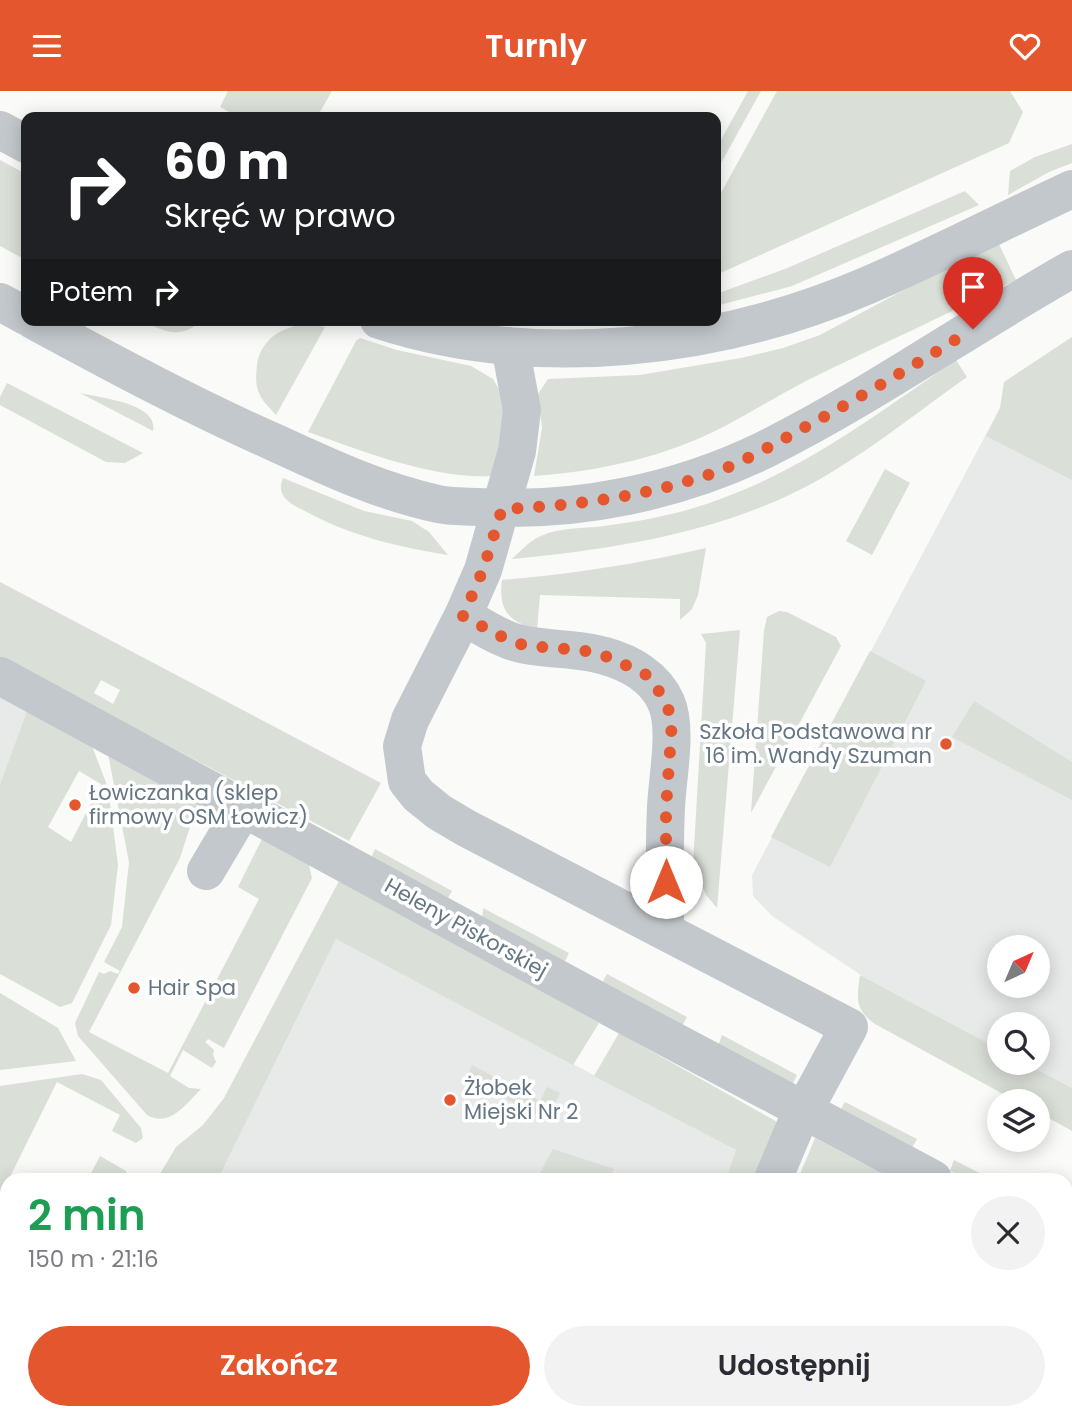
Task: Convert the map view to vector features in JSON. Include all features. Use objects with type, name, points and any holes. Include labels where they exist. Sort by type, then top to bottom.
[{"type":"street","points":[[0,130],[21,141]]},
{"type":"street","points":[[403,326],[510,346],[585,350],[687,339],[780,317],[865,286],[1072,189]]},
{"type":"street","points":[[44,326],[195,407],[363,483],[441,505],[502,509],[566,506],[704,477],[766,449],[906,370],[1072,269]]},
{"type":"street","points":[[0,302],[21,313]]},
{"type":"street","points":[[510,346],[522,410],[517,451],[483,570],[463,616],[410,720],[402,746],[407,781],[428,804],[466,828],[849,1027],[804,1111],[776,1173]]},
{"type":"street","points":[[463,616],[518,643],[582,650],[608,657],[649,676],[657,688],[666,702],[672,721],[666,809],[665,930]]},
{"type":"street","name":"Heleny Piskorskiej","points":[[0,676],[922,1173]]},
{"type":"street","points":[[206,871],[244,807]]},
{"type":"shaded area","points":[[228,91],[332,91],[320,112],[229,112],[220,107]]},
{"type":"shaded area","points":[[748,91],[761,91],[721,163],[721,140]]},
{"type":"shaded area","points":[[777,91],[1010,91],[1023,112],[1009,143],[721,273],[721,193]]},
{"type":"shaded area","points":[[1072,144],[1072,163],[1049,172],[1008,195],[1010,171],[1035,157]]},
{"type":"shaded area","points":[[0,160],[21,171],[21,257],[0,246]]},
{"type":"shaded area","points":[[965,191],[979,205],[792,286],[721,305],[721,292],[785,269]]},
{"type":"shaded area","points":[[997,240],[1016,280],[806,381],[727,425],[681,446],[633,461],[534,476],[542,428],[538,394],[548,379],[640,375],[783,348],[820,335]]},
{"type":"shaded area","points":[[153,326],[194,326],[180,332]]},
{"type":"shaded area","points":[[290,327],[325,327],[276,415],[258,390],[257,365],[268,341]]},
{"type":"shaded area","points":[[1072,337],[1072,480],[986,436],[1000,408],[1004,382]]},
{"type":"shaded area","points":[[360,338],[397,350],[471,366],[493,379],[509,406],[491,476],[468,476],[422,468],[308,432]]},
{"type":"shaded area","name":"Szkoła Podstawowa nr 16 im. Wandy Szuman","points":[[1072,355],[1072,1088],[1048,1075],[1050,1075],[1050,1012],[987,1012],[987,1043],[864,977],[772,916],[753,896],[752,875],[1000,408]]},
{"type":"shaded area","points":[[956,360],[967,377],[855,457],[785,497],[719,522],[651,539],[512,559],[525,546],[548,533],[664,516],[709,503],[754,485],[785,471],[843,437]]},
{"type":"shaded area","points":[[7,383],[143,453],[125,463],[106,462],[0,405],[0,397]]},
{"type":"shaded area","points":[[80,393],[138,408],[147,414],[153,431]]},
{"type":"shaded area","points":[[885,469],[910,483],[872,555],[846,541]]},
{"type":"shaded area","points":[[283,478],[364,511],[412,521],[429,532],[448,555],[373,539],[320,519],[286,499],[281,489]]},
{"type":"shaded area","points":[[706,548],[698,595],[692,609],[680,620],[680,599],[540,595],[537,630],[519,623],[507,613],[502,600],[502,580],[605,568]]},
{"type":"shaded area","points":[[0,582],[381,783],[349,841],[0,657]],"holes":[[[101,680],[120,690],[113,704],[94,693]]]},
{"type":"shaded area","points":[[779,611],[787,612],[836,637],[841,646],[751,813],[764,631],[767,617]]},
{"type":"shaded area","points":[[740,630],[717,908],[706,895],[693,865],[706,643],[701,634]]},
{"type":"shaded area","points":[[870,651],[926,681],[830,867],[771,837]]},
{"type":"shaded area","points":[[0,696],[27,711],[0,784]]},
{"type":"shaded area","points":[[974,701],[1072,762],[1072,800],[952,737]]},
{"type":"shaded area","points":[[27,711],[92,746],[108,788],[118,865],[111,925],[72,1003],[60,1007],[0,974],[0,784]],"holes":[[[79,771],[101,784],[71,842],[48,827]]]},
{"type":"shaded area","points":[[108,754],[198,802],[180,858],[89,1032],[168,1073],[259,899],[238,887],[263,837],[308,861],[312,878],[224,1048],[208,1039],[205,1042],[214,1050],[216,1062],[212,1068],[183,1050],[170,1076],[189,1088],[201,1089],[177,1113],[163,1119],[147,1115],[78,1036],[75,1023],[99,972],[104,974],[110,971],[118,974],[120,971],[104,962],[122,927],[129,862]]},
{"type":"shaded area","points":[[375,849],[452,891],[445,903],[370,860]]},
{"type":"shaded area","points":[[340,879],[599,1023],[573,1065],[336,939],[221,1173],[161,1173],[176,1147],[203,1125],[224,1098]]},
{"type":"shaded area","points":[[483,908],[569,953],[563,965],[482,922]]},
{"type":"shaded area","points":[[336,939],[736,1150],[728,1173],[221,1173]]},
{"type":"shaded area","points":[[607,974],[687,1017],[681,1028],[601,985]]},
{"type":"shaded area","points":[[860,975],[987,1043],[987,1075],[1048,1075],[1072,1088],[1072,1131],[1050,1119],[1050,1089],[994,1089],[868,1019],[858,1003]]},
{"type":"shaded area","points":[[0,993],[58,1028],[76,1061],[0,1070]]},
{"type":"shaded area","points":[[619,1033],[779,1123],[760,1173],[728,1173],[736,1150],[594,1076]]},
{"type":"shaded area","points":[[722,1035],[797,1075],[791,1087],[717,1049]]},
{"type":"shaded area","points":[[472,1065],[540,1101],[547,1087],[560,1093],[546,1120],[467,1078]]},
{"type":"shaded area","points":[[82,1074],[101,1080],[141,1128],[143,1138],[136,1143],[112,1131],[120,1115],[57,1082],[12,1173],[0,1173],[0,1086]]},
{"type":"shaded area","points":[[845,1102],[917,1139],[911,1150],[839,1112]]},
{"type":"shaded area","points":[[815,1138],[882,1173],[800,1173]]},
{"type":"shaded area","points":[[553,1149],[614,1169],[612,1173],[540,1173]]},
{"type":"shaded area","points":[[100,1156],[126,1173],[91,1173]]},
{"type":"shaded area","points":[[954,1160],[979,1173],[954,1173],[950,1171]]},
{"type":"place","name":"Szkoła Podstawowa nr 16 im. Wandy Szuman","points":[[946,744]]},
{"type":"place","name":"Łowiczanka (sklep firmowy OSM Łowicz)","points":[[75,805]]},
{"type":"place","name":"Hair Spa","points":[[134,988]]},
{"type":"place","name":"Żłobek Miejski Nr 2","points":[[450,1100]]},
{"type":"route","points":[[666,882],[666,809],[672,721],[666,702],[649,676],[608,657],[582,650],[527,646],[508,640],[463,616],[483,570],[502,509],[566,506],[704,477],[766,449],[806,427],[973,329]]}]
